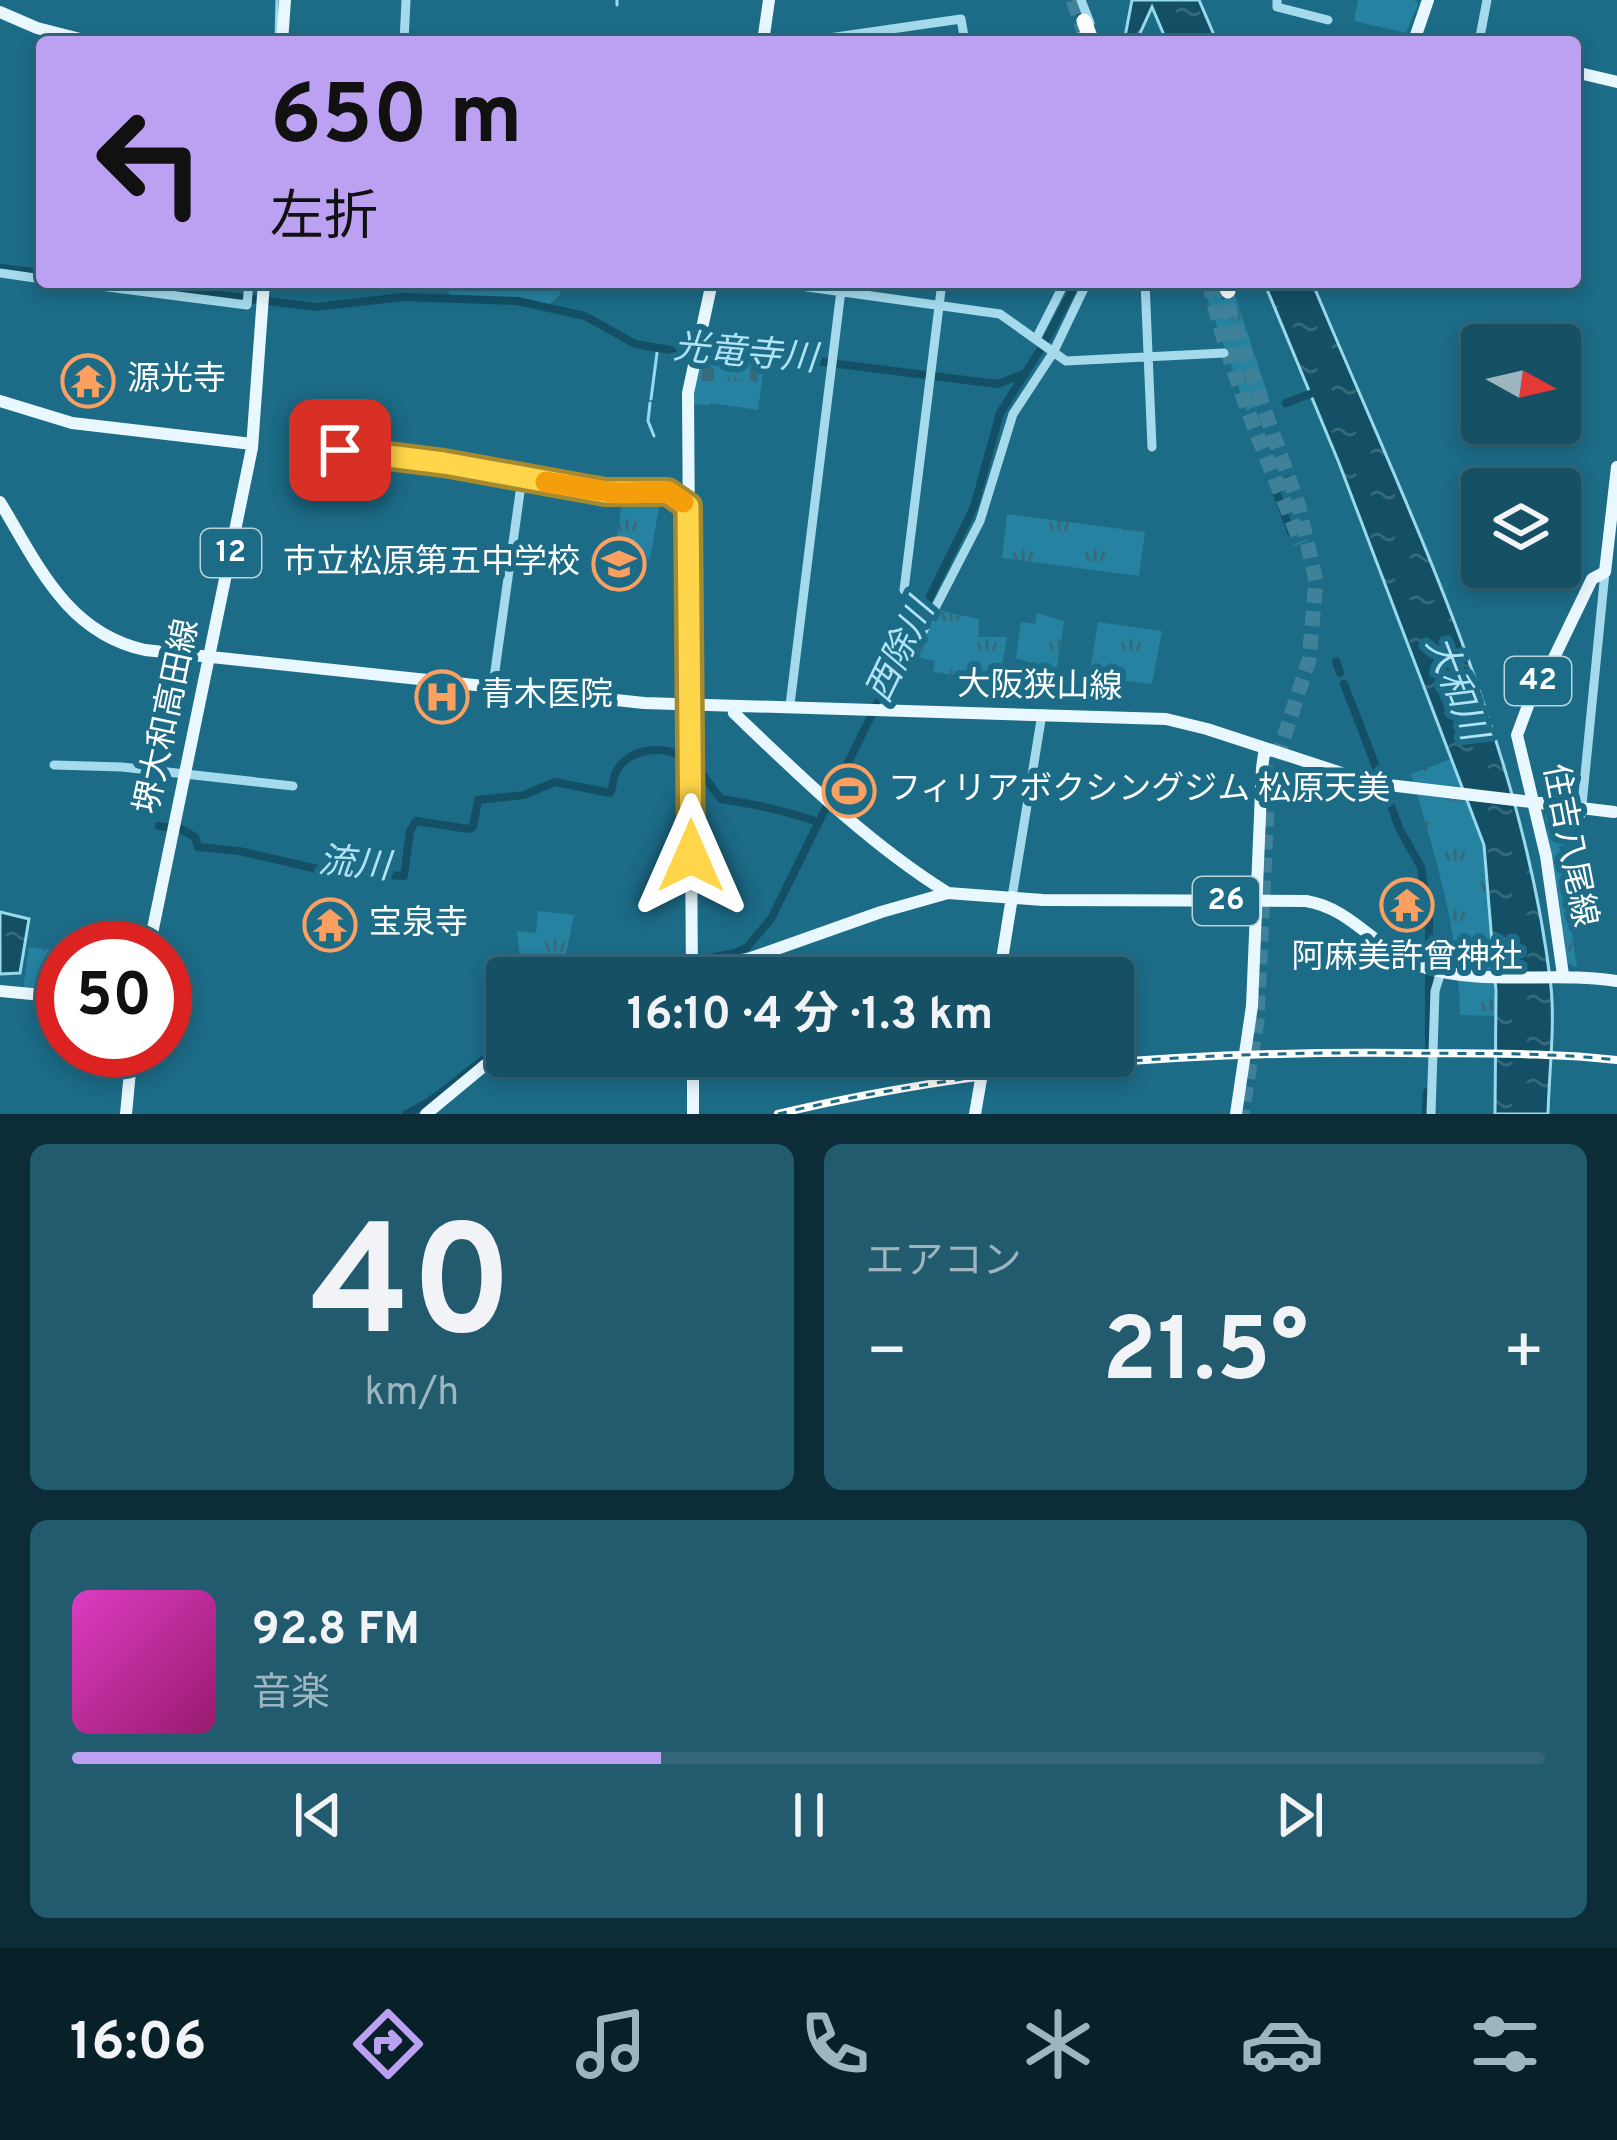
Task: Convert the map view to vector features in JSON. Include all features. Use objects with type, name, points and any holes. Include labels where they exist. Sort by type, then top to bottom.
[{"type":"highway","points":[[1084,21],[1092,36]]},
{"type":"main road","points":[[282,36],[285,0]]},
{"type":"main road","points":[[764,36],[770,0]]},
{"type":"main road","points":[[1425,36],[1428,0]]},
{"type":"main road","points":[[0,15],[53,36]]},
{"type":"main road","points":[[0,15],[65,36]]},
{"type":"main road","points":[[1581,76],[1617,84]]},
{"type":"main road","name":"堺大和高田線","points":[[155,921],[252,443],[255,300],[261,288]]},
{"type":"main road","points":[[691,957],[688,393],[710,288]]},
{"type":"main road","points":[[0,401],[72,423],[252,443]]},
{"type":"main road","name":"住吉八尾線","points":[[1562,976],[1557,914],[1517,740],[1536,684],[1592,580],[1605,572],[1617,467]]},
{"type":"main road","name":"大阪狭山線","points":[[0,506],[57,595],[85,624],[134,647],[208,659],[690,708],[1042,716],[1166,724],[1372,785],[1616,814]]},
{"type":"main road","points":[[734,710],[820,795],[905,865],[948,893]]},
{"type":"main road","name":"26","points":[[1239,1114],[1256,1021],[1267,754]]},
{"type":"main road","name":"26","points":[[754,957],[881,911],[948,893],[1259,901],[1324,905],[1432,969],[1459,976],[1617,981]]},
{"type":"main road","points":[[1002,957],[1012,897]]},
{"type":"main road","points":[[0,992],[36,995]]},
{"type":"main road","points":[[426,1114],[486,1065]]},
{"type":"main road","points":[[126,1114],[129,1077]]},
{"type":"main road","points":[[693,1077],[693,1114]]},
{"type":"main road","points":[[975,1114],[981,1077]]},
{"type":"street","points":[[404,36],[406,0]]},
{"type":"street","points":[[1081,0],[1093,36]]},
{"type":"street","points":[[1277,0],[1277,7],[1293,5],[1328,20]]},
{"type":"street","points":[[1480,36],[1487,0]]},
{"type":"street","points":[[843,36],[961,19],[964,36]]},
{"type":"street","points":[[0,273],[36,277]]},
{"type":"street","points":[[116,288],[248,305],[255,300],[251,288]]},
{"type":"street","points":[[790,705],[841,288]]},
{"type":"street","points":[[851,288],[1000,314],[1066,361],[1224,353]]},
{"type":"street","points":[[904,590],[941,288]]},
{"type":"street","points":[[1037,340],[1062,288]]},
{"type":"street","points":[[873,713],[980,521],[1013,414],[1085,288]]},
{"type":"street","points":[[1144,288],[1151,447]]},
{"type":"street","points":[[340,450],[605,492],[668,492],[688,506]]},
{"type":"street","points":[[493,689],[522,478]]},
{"type":"street","points":[[1581,815],[1605,572]]},
{"type":"street","points":[[1012,897],[1042,716]]},
{"type":"street","points":[[54,764],[293,786]]},
{"type":"street","points":[[1431,1114],[1432,969]]},
{"type":"green space","points":[[1358,0],[1414,0],[1418,4],[1406,33],[1354,21]]},
{"type":"green space","points":[[448,288],[562,288],[550,304],[450,295]]},
{"type":"green space","points":[[1217,288],[1222,300],[1235,295],[1269,398],[1247,411],[1204,289]]},
{"type":"green space","points":[[736,354],[765,360],[758,410],[711,403],[715,391],[726,391],[728,376],[757,383],[759,370],[720,359]]},
{"type":"green space","points":[[698,358],[733,361],[761,373],[755,384],[729,376],[726,392],[710,405],[693,404]]},
{"type":"green space","points":[[656,497],[660,502],[650,559],[615,554],[626,499]]},
{"type":"green space","points":[[1007,514],[1145,532],[1139,576],[1002,558]]},
{"type":"green space","points":[[937,610],[979,619],[978,637],[1007,637],[998,688],[974,684],[971,688],[958,681],[959,676],[933,672],[935,661],[913,656]]},
{"type":"green space","points":[[1037,613],[1064,621],[1057,667],[1016,658],[1021,622],[1035,624]]},
{"type":"green space","points":[[1098,622],[1162,631],[1152,684],[1089,676]]},
{"type":"green space","points":[[1451,759],[1484,845],[1496,1016],[1460,1015],[1450,923],[1411,774]]},
{"type":"green space","points":[[1545,814],[1573,817],[1570,845],[1559,846],[1577,968],[1563,960]]},
{"type":"green space","points":[[538,911],[574,915],[565,957],[520,957],[517,931],[536,933]]},
{"type":"green space","points":[[29,947],[36,948],[36,992],[23,991]]},
{"type":"water","points":[[1132,0],[1199,0],[1214,36],[1164,36],[1152,7],[1139,36],[1125,36]]},
{"type":"water","name":"大和川","points":[[1266,288],[1315,288],[1422,539],[1488,716],[1537,896],[1551,987],[1548,1114],[1495,1114],[1496,991],[1484,845],[1339,463]]},
{"type":"water","points":[[0,912],[29,919],[20,973],[0,974]]},
{"type":"waterway","points":[[276,36],[277,0]]},
{"type":"waterway","points":[[617,0],[617,5]]},
{"type":"waterway","name":"西除川","points":[[1075,0],[1084,24]]},
{"type":"waterway","name":"光竜寺川","points":[[0,268],[36,272]]},
{"type":"waterway","name":"光竜寺川","points":[[162,288],[316,307],[403,297],[517,301],[585,316],[635,344],[711,357],[737,351],[997,384],[1024,374]]},
{"type":"waterway","name":"西除川","points":[[715,957],[747,947],[771,919],[974,507],[1000,413],[1074,288]]},
{"type":"waterway","points":[[651,399],[657,353]]},
{"type":"waterway","points":[[1286,403],[1318,391]]},
{"type":"waterway","points":[[650,403],[648,421],[654,436]]},
{"type":"waterway","points":[[1288,480],[1276,492],[1291,532]]},
{"type":"waterway","points":[[1336,661],[1340,673]]},
{"type":"waterway","points":[[1344,684],[1350,700]]},
{"type":"waterway","points":[[1352,704],[1400,830],[1421,867],[1429,919],[1429,1053]]},
{"type":"waterway","name":"流川","points":[[159,826],[181,829],[195,837],[198,847],[322,870],[404,876],[410,831],[416,821],[469,829],[478,800],[524,795],[555,782],[610,793],[621,765],[637,753],[668,751],[686,759]]},
{"type":"waterway","name":"流川","points":[[695,765],[721,799],[818,822]]},
{"type":"waterway","name":"西除川","points":[[406,1114],[486,1058]]},
{"type":"waterway","points":[[1426,1114],[1427,1092]]},
{"type":"tunnel","points":[[1073,0],[1084,31]]},
{"type":"tunnel","points":[[1210,288],[1238,382],[1301,543]]},
{"type":"tunnel","points":[[1221,288],[1299,507],[1316,581],[1309,660],[1268,787],[1257,1021],[1242,1114]]},
{"type":"railway","points":[[778,1114],[933,1084],[1090,1064],[1406,1053],[1617,1060]]},
{"type":"slow traffic","points":[[546,482],[616,493],[668,492],[683,502]]},
{"type":"place","name":"源光寺","points":[[88,381]]},
{"type":"place","name":"市立松原第五中学校","points":[[619,564]]},
{"type":"place","name":"青木医院","points":[[442,697]]},
{"type":"place","name":"フィリアボクシングジム 松原天美","points":[[849,791]]},
{"type":"place","name":"阿麻美許曾神社","points":[[1407,905]]},
{"type":"place","name":"宝泉寺","points":[[330,925]]},
{"type":"route","points":[[340,450],[605,492],[668,492],[688,506],[691,856]]}]
